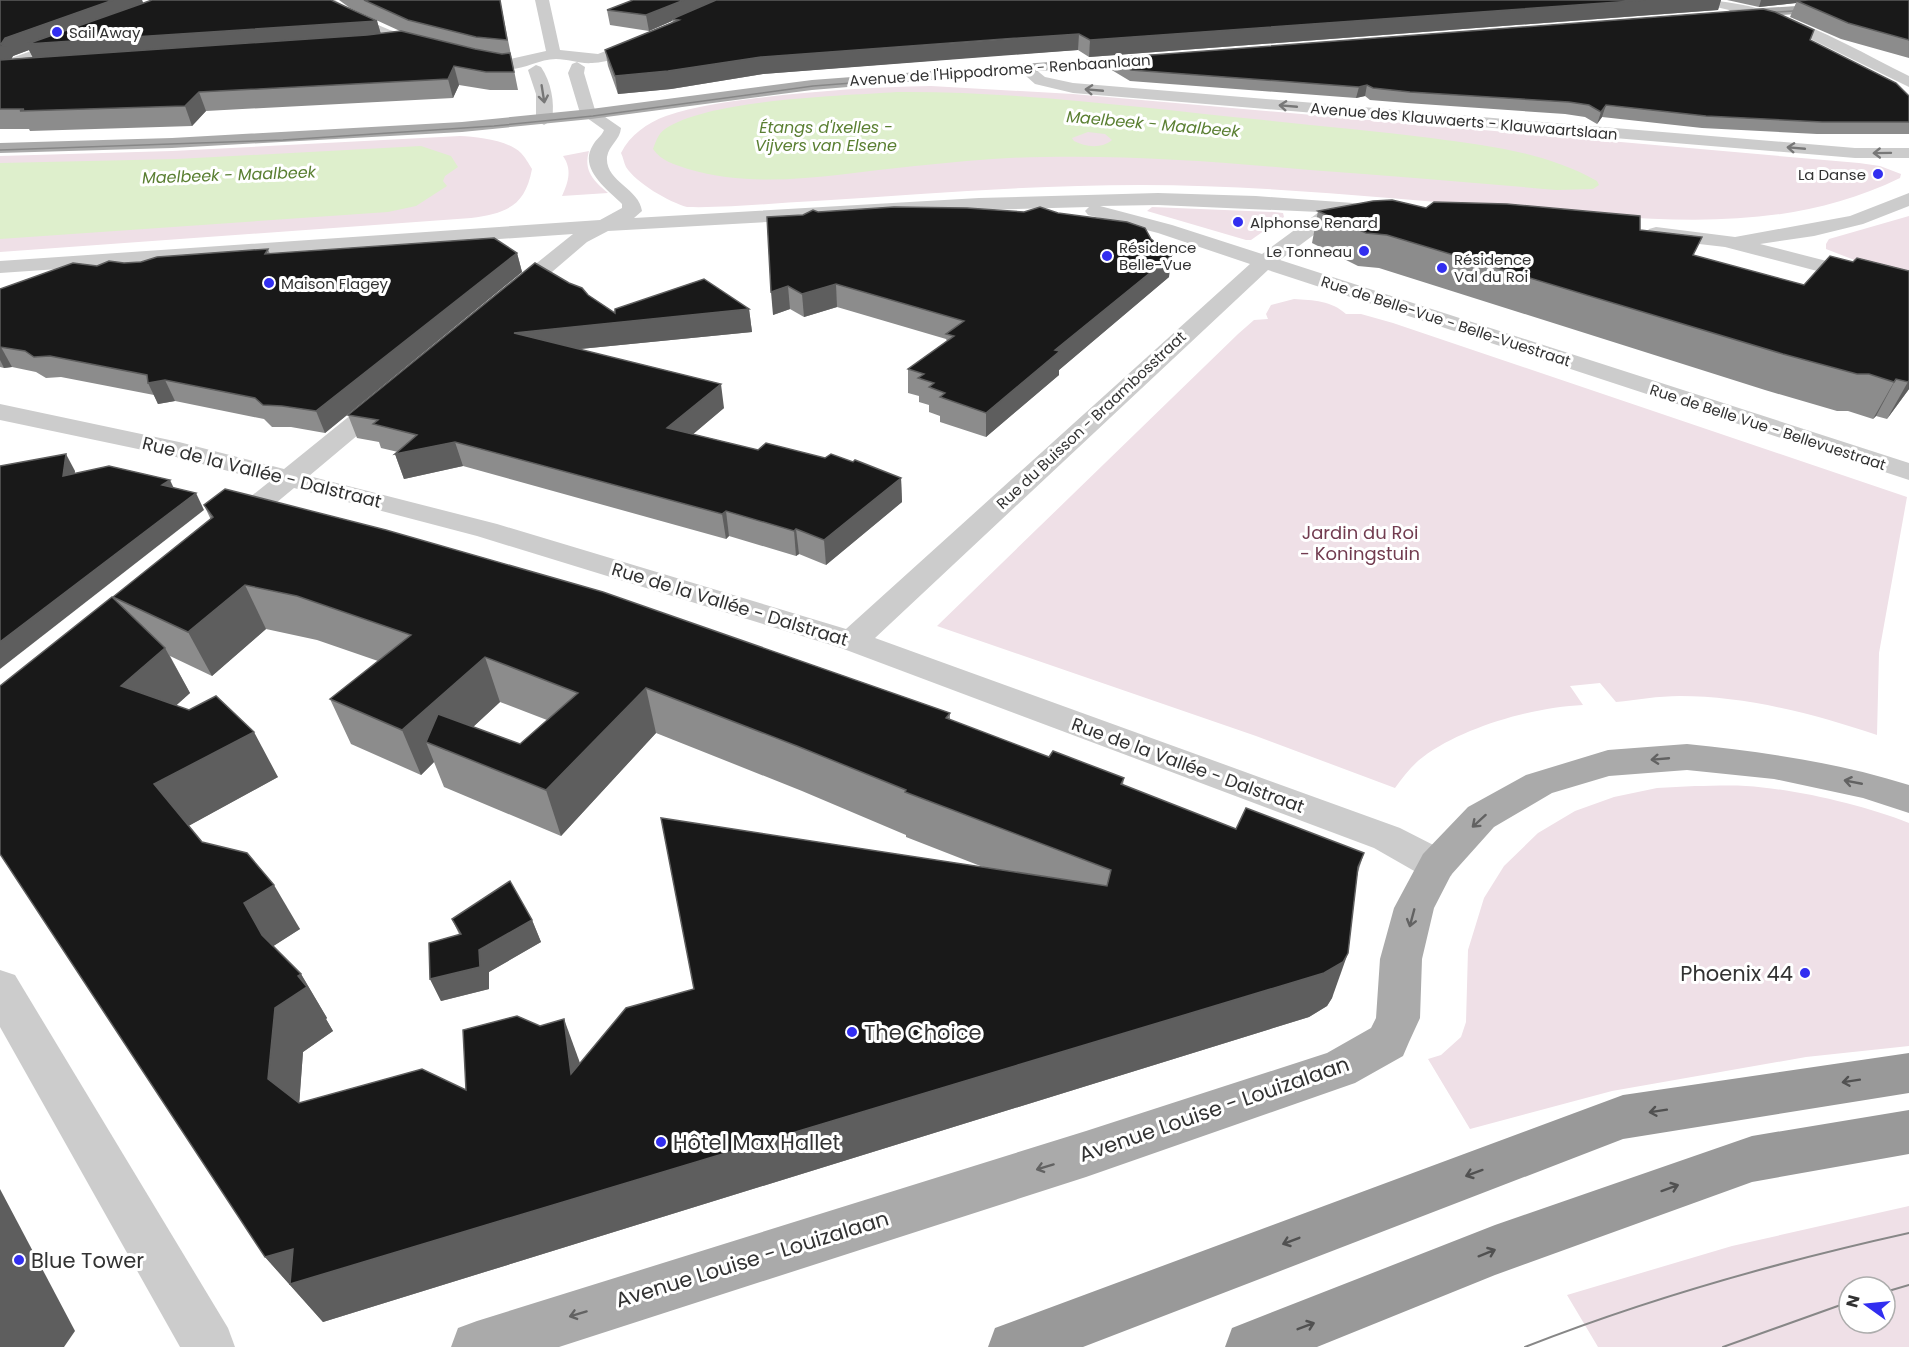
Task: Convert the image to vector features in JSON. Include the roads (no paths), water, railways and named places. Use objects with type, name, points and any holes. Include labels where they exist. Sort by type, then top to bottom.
[{"type":"highway","points":[[1014,1347],[1623,1117],[1884,1075],[1909,1073]]},
{"type":"highway","points":[[1251,1347],[1495,1250],[1752,1159],[1909,1132]]},
{"type":"main road","points":[[1702,16],[1877,0]]},
{"type":"main road","name":"Avenue de l'Hippodrome - Renbaanlaan","points":[[0,148],[284,138],[544,120],[812,85],[1168,57]]},
{"type":"main road","name":"Avenue Louise - Louizalaan","points":[[477,1347],[1086,1154],[1339,1069],[1387,1042],[1398,1018],[1401,959],[1414,908],[1437,865],[1481,818],[1539,784],[1608,764],[1687,757],[1774,766],[1866,785],[1909,799]]},
{"type":"street","points":[[327,0],[344,13],[407,42],[489,62],[557,71],[614,53],[661,33]]},
{"type":"street","points":[[542,0],[554,55]]},
{"type":"street","points":[[1704,0],[1781,19],[1909,82]]},
{"type":"street","points":[[0,67],[85,36]]},
{"type":"street","points":[[372,47],[407,42]]},
{"type":"street","points":[[532,67],[534,59],[554,55],[572,55],[580,63]]},
{"type":"street","points":[[491,312],[580,238],[632,211],[631,202],[602,175],[598,160],[600,147],[612,134],[613,128],[591,114],[585,105],[576,73],[580,63]]},
{"type":"street","points":[[532,67],[539,76],[545,108],[544,120]]},
{"type":"street","name":"Avenue des Klauwaerts - Klauwaartslaan","points":[[1025,68],[1040,81],[1073,88],[1855,153],[1909,153]]},
{"type":"street","points":[[0,72],[36,70]]},
{"type":"street","points":[[0,267],[600,226],[893,208],[1059,201],[1158,199],[1396,213]]},
{"type":"street","points":[[1726,242],[1814,230],[1856,220],[1909,199]]},
{"type":"street","name":"Rue de Belle-Vue - Belle-Vuestraat","points":[[1059,201],[1165,230],[1628,381]]},
{"type":"street","name":"Rue du Buisson - Braambosstraat","points":[[852,641],[1264,262],[1338,208]]},
{"type":"street","points":[[1642,231],[1726,242],[1909,289]]},
{"type":"street","name":"Rue de Belle Vue - Bellevuestraat","points":[[1628,381],[1909,472]]},
{"type":"street","points":[[205,548],[401,386]]},
{"type":"street","name":"Rue de la Vallée - Dalstraat","points":[[0,412],[179,450],[486,530],[852,641],[1387,838],[1437,865]]},
{"type":"street","points":[[0,988],[209,1347]]},
{"type":"water","name":"Étangs d'Ixelles - Vijvers van Elsene","points":[[897,92],[1035,97],[1431,138],[1496,147],[1537,157],[1577,171],[1597,181],[1599,185],[1593,189],[1557,190],[1210,162],[1077,157],[980,160],[830,176],[773,180],[744,179],[688,169],[664,159],[653,149],[659,135],[665,129],[685,119],[712,111],[776,101]],"holes":[[[1088,132],[1105,134],[1112,140],[1098,146],[1083,145],[1072,138]]]},
{"type":"water","name":"Maelbeek - Maalbeek","points":[[421,146],[451,156],[458,167],[445,176],[443,181],[447,186],[416,206],[388,212],[0,239],[0,163],[177,159]]},
{"type":"tram line","points":[[1761,13],[1809,10]]},
{"type":"tram line","points":[[0,150],[283,140],[494,126],[593,116],[813,86],[1127,62]]},
{"type":"tram line","points":[[1525,1347],[1572,1329],[1715,1282],[1909,1233]]},
{"type":"tram line","points":[[1897,1288],[1909,1285]]},
{"type":"tram line","points":[[1723,1347],[1837,1306]]},
{"type":"place","name":"Sail Away","points":[[57,32]]},
{"type":"place","name":"La Danse","points":[[1878,174]]},
{"type":"place","name":"Alphonse Renard","points":[[1238,222]]},
{"type":"place","name":"Le Tonneau","points":[[1364,251]]},
{"type":"place","name":"Résidence Belle-Vue","points":[[1107,256]]},
{"type":"place","name":"Résidence Val du Roi","points":[[1442,268]]},
{"type":"place","name":"Maison Flagey","points":[[269,283]]},
{"type":"place","name":"Phoenix 44","points":[[1805,973]]},
{"type":"place","name":"The Choice","points":[[852,1032]]},
{"type":"place","name":"Hôtel Max Hallet","points":[[661,1142]]},
{"type":"place","name":"Blue Tower","points":[[19,1260]]},
{"type":"park label","name":"Jardin du Roi - Koningstuin","points":[[1360,542]]}]
